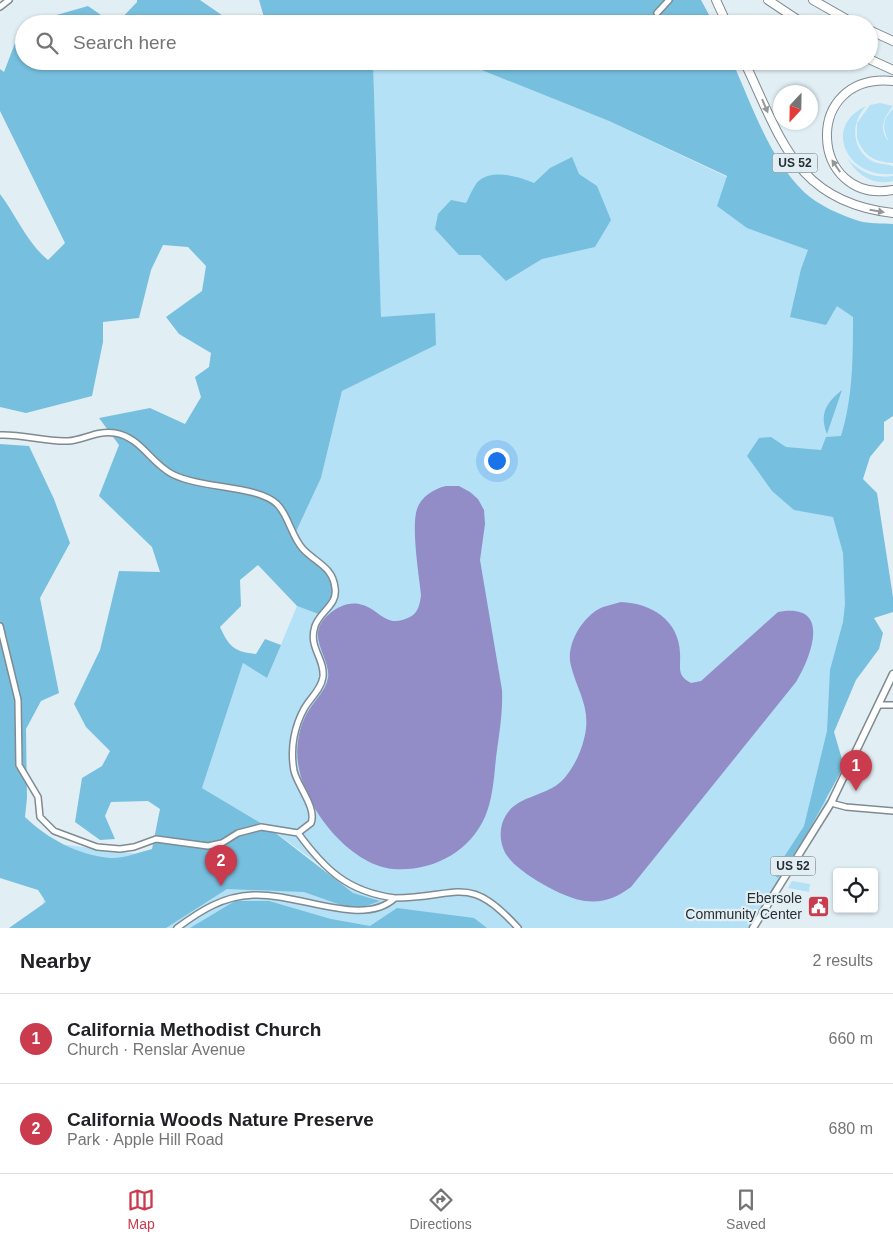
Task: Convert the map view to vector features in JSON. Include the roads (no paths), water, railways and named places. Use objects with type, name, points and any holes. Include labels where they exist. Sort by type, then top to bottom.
[{"type":"highway","points":[[716,0],[724,15]]},
{"type":"highway","points":[[768,0],[790,15]]},
{"type":"highway","points":[[813,0],[840,15]]},
{"type":"highway","points":[[878,34],[893,41]]},
{"type":"highway","points":[[878,63],[893,70]]},
{"type":"highway","name":"US 52","points":[[748,70],[782,144],[808,177],[826,192],[846,202],[874,211],[893,213]]},
{"type":"highway","points":[[893,81],[866,82],[848,92],[838,100],[831,113],[826,133],[831,159],[847,180],[866,189],[893,190]]},
{"type":"main road","name":"US 52","points":[[753,928],[831,803],[893,674]]},
{"type":"street","points":[[0,6],[8,0]]},
{"type":"street","points":[[657,13],[669,0]]},
{"type":"street","points":[[0,435],[66,441],[98,433],[125,436],[136,442],[156,463],[172,474],[195,483],[261,495],[275,502],[286,517],[300,545],[328,569],[334,579],[335,598],[317,622],[313,641],[322,670],[322,679],[317,691],[300,718],[294,739],[295,772],[313,815],[309,826],[298,834]]},
{"type":"street","points":[[0,626],[18,700],[19,765],[38,797],[40,817],[54,831],[91,846],[108,849],[130,848],[150,840],[162,839],[208,846],[222,843],[238,833],[261,827],[298,834],[325,867],[344,881],[366,892],[395,898],[420,897],[452,891],[470,892],[492,902],[518,928]]},
{"type":"street","points":[[878,705],[893,705]]},
{"type":"street","points":[[831,803],[846,807],[893,810]]},
{"type":"street","points":[[177,928],[218,903],[252,895],[290,899],[349,917]]},
{"type":"street","points":[[379,914],[389,907],[395,898]]},
{"type":"place","name":"California Methodist Church","points":[[856,791]]},
{"type":"place","name":"California Woods Nature Preserve","points":[[221,886]]},
{"type":"place","name":"Ebersole Community Center","points":[[818,906]]}]
